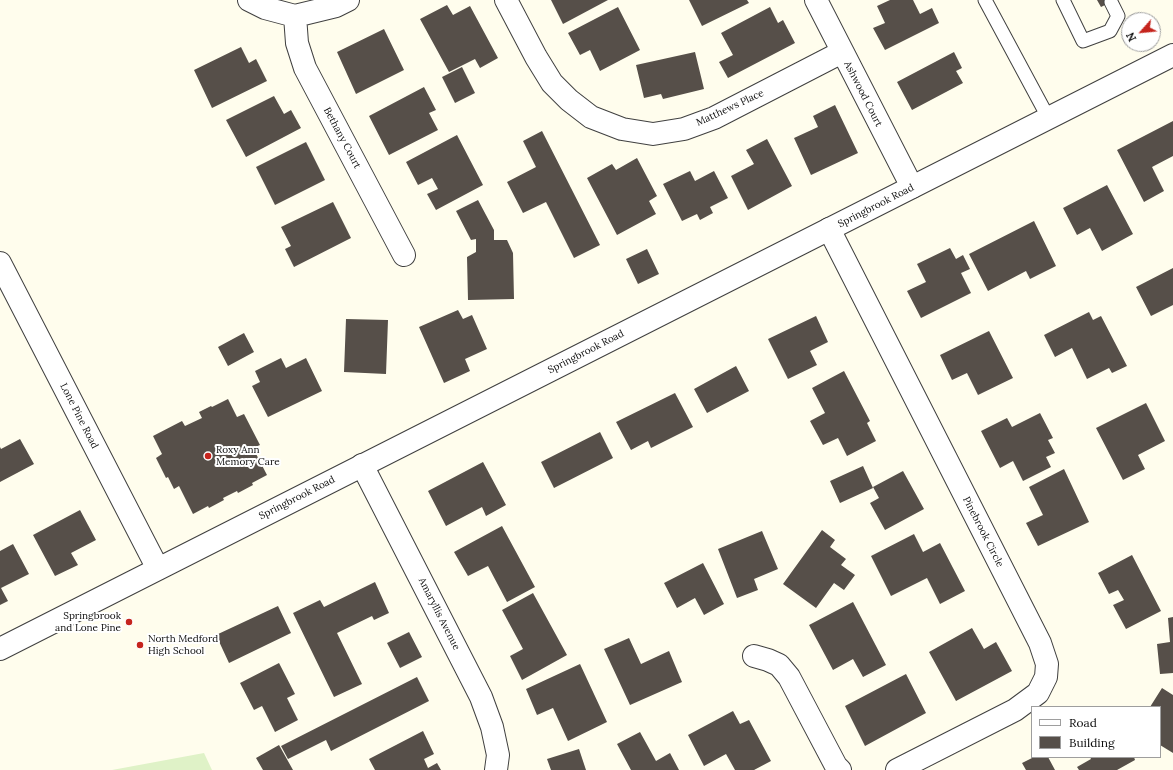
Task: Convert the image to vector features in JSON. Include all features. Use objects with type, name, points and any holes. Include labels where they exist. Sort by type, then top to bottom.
[{"type":"street","points":[[249,0],[264,8],[295,16],[336,6],[348,0]]},
{"type":"street","name":"Matthews Place","points":[[506,0],[552,83],[569,100],[591,118],[622,129],[653,134],[684,129],[714,118],[842,52]]},
{"type":"street","name":"Ashwood Court","points":[[816,0],[912,187]]},
{"type":"street","name":"Bethany Court","points":[[295,16],[297,43],[305,68],[404,256]]},
{"type":"street","name":"Springbrook Road","points":[[0,649],[1173,55]]},
{"type":"street","name":"Pinebrook Circle","points":[[829,229],[1040,643],[1047,664],[1046,678],[1038,693],[1015,710],[897,770]]},
{"type":"street","name":"Lone Pine Road","points":[[1,266],[158,569]]},
{"type":"street","name":"Amaryllis Avenue","points":[[362,465],[481,697],[492,726],[498,755],[496,770]]},
{"type":"street","points":[[754,656],[779,665],[789,677],[836,766],[840,770]]},
{"type":"lane","points":[[985,0],[1048,119]]},
{"type":"lane","points":[[1063,0],[1083,41],[1110,31],[1118,16],[1111,2]]},
{"type":"green space","points":[[204,753],[212,770],[112,770]]},
{"type":"building","points":[[551,0],[608,0],[563,24]]},
{"type":"building","points":[[689,0],[747,0],[749,3],[702,26]]},
{"type":"building","points":[[890,0],[913,0],[920,14],[932,8],[939,23],[885,50],[873,28],[885,23],[877,6]]},
{"type":"building","points":[[1097,0],[1115,0],[1101,7]]},
{"type":"building","points":[[447,5],[453,15],[470,6],[498,58],[480,68],[475,59],[449,72],[420,19]]},
{"type":"building","points":[[618,7],[640,50],[600,71],[590,50],[580,55],[568,33]]},
{"type":"building","points":[[770,7],[778,23],[783,20],[795,43],[728,78],[719,62],[733,55],[721,33]]},
{"type":"building","points":[[384,29],[404,70],[356,94],[337,52]]},
{"type":"building","points":[[241,47],[249,63],[256,59],[267,81],[212,108],[194,70]]},
{"type":"building","points":[[695,52],[704,89],[663,99],[661,94],[644,98],[636,65]]},
{"type":"building","points":[[954,52],[962,68],[956,71],[963,83],[912,110],[897,82]]},
{"type":"building","points":[[462,67],[475,93],[455,103],[442,77]]},
{"type":"building","points":[[424,87],[436,110],[429,113],[438,130],[389,155],[369,116]]},
{"type":"building","points":[[274,96],[284,114],[291,110],[301,128],[246,157],[226,120]]},
{"type":"building","points":[[835,105],[858,153],[811,175],[794,138],[818,127],[813,116]]},
{"type":"building","points":[[1173,121],[1173,156],[1152,167],[1164,191],[1144,202],[1117,150]]},
{"type":"building","points":[[542,131],[600,245],[574,258],[546,202],[523,213],[507,182],[536,167],[523,141]]},
{"type":"building","points":[[457,135],[483,185],[436,210],[427,194],[438,189],[432,178],[418,185],[406,162]]},
{"type":"building","points":[[767,139],[792,186],[748,210],[731,176],[754,164],[746,150]]},
{"type":"building","points":[[306,142],[325,180],[275,205],[256,167]]},
{"type":"building","points":[[637,158],[657,196],[649,201],[656,214],[617,235],[587,178],[612,164],[616,170]]},
{"type":"building","points":[[690,171],[695,181],[714,171],[728,198],[710,207],[713,213],[700,220],[697,214],[682,221],[663,184]]},
{"type":"building","points":[[1107,185],[1133,234],[1102,251],[1090,228],[1077,235],[1063,208]]},
{"type":"building","points":[[478,200],[494,230],[494,240],[507,240],[513,253],[514,299],[468,300],[467,257],[476,252],[476,239],[471,240],[456,211]]},
{"type":"building","points":[[333,202],[351,238],[294,267],[285,249],[291,246],[281,227]]},
{"type":"building","points":[[1034,221],[1056,266],[1030,279],[1026,271],[988,291],[969,254]]},
{"type":"building","points":[[950,248],[956,259],[963,255],[970,269],[961,273],[971,293],[921,318],[907,291],[926,282],[917,264]]},
{"type":"building","points":[[647,249],[659,274],[638,284],[626,259]]},
{"type":"building","points":[[1173,268],[1173,305],[1151,316],[1136,287]]},
{"type":"building","points":[[458,310],[463,319],[472,315],[487,349],[465,359],[470,371],[444,383],[419,327]]},
{"type":"building","points":[[1089,312],[1093,320],[1101,316],[1127,366],[1112,373],[1109,368],[1087,379],[1072,348],[1055,357],[1044,335]]},
{"type":"building","points":[[816,316],[828,342],[810,351],[817,365],[788,379],[768,339]]},
{"type":"building","points":[[346,319],[388,320],[386,374],[344,372]]},
{"type":"building","points":[[989,331],[1013,378],[978,395],[967,373],[952,380],[940,355]]},
{"type":"building","points":[[244,333],[254,352],[228,366],[218,347]]},
{"type":"building","points":[[281,358],[286,368],[306,358],[322,391],[268,417],[252,386],[260,382],[255,371]]},
{"type":"building","points":[[736,366],[749,391],[707,413],[694,389]]},
{"type":"building","points":[[844,371],[870,421],[867,423],[876,441],[847,456],[838,438],[823,445],[810,421],[825,413],[812,388]]},
{"type":"building","points":[[675,393],[693,427],[651,448],[648,441],[631,450],[616,422]]},
{"type":"building","name":"Roxy Ann Memory Care","points":[[228,399],[237,417],[244,414],[260,445],[253,448],[267,475],[238,493],[237,491],[223,498],[224,500],[209,508],[208,506],[193,514],[179,486],[174,489],[168,477],[166,478],[156,458],[162,454],[153,436],[182,421],[185,426],[202,418],[199,412]]},
{"type":"building","points":[[1146,403],[1165,441],[1138,455],[1145,469],[1123,480],[1096,428]]},
{"type":"building","points":[[1040,413],[1053,438],[1048,440],[1055,453],[1046,457],[1051,467],[1023,481],[1013,461],[1000,468],[981,431],[1007,418],[1012,427]]},
{"type":"building","points":[[600,432],[613,458],[554,488],[541,462]]},
{"type":"building","points":[[20,439],[34,464],[0,482],[0,447],[1,449]]},
{"type":"building","points":[[483,462],[506,505],[486,516],[482,507],[446,526],[428,491]]},
{"type":"building","points":[[863,466],[873,488],[840,503],[830,481]]},
{"type":"building","points":[[1064,469],[1089,522],[1038,546],[1026,523],[1043,515],[1029,487]]},
{"type":"building","points":[[903,471],[924,509],[885,530],[870,503],[879,498],[873,487]]},
{"type":"building","points":[[80,510],[96,540],[71,553],[78,565],[55,576],[33,535]]},
{"type":"building","points":[[502,526],[535,587],[507,602],[488,566],[468,576],[454,552]]},
{"type":"building","points":[[822,530],[835,540],[830,547],[846,559],[841,565],[855,575],[844,590],[834,583],[816,608],[783,584]]},
{"type":"building","points":[[762,531],[778,569],[754,579],[758,590],[737,598],[718,549]]},
{"type":"building","points":[[914,534],[923,552],[940,543],[965,591],[940,604],[927,578],[891,596],[871,556]]},
{"type":"building","points":[[13,544],[29,574],[1,588],[8,601],[0,605],[0,551]]},
{"type":"building","points":[[1132,555],[1161,611],[1126,629],[1113,605],[1124,600],[1118,590],[1109,594],[1098,573]]},
{"type":"building","points":[[703,563],[724,604],[704,615],[695,598],[677,608],[664,583]]},
{"type":"building","points":[[375,582],[389,613],[374,620],[372,616],[337,633],[362,684],[334,697],[293,613],[320,600],[324,607]]},
{"type":"building","points":[[533,593],[567,655],[522,680],[510,656],[523,649],[502,610]]},
{"type":"building","points":[[853,602],[886,665],[863,677],[853,659],[833,670],[809,625]]},
{"type":"building","points":[[278,606],[291,633],[229,663],[216,635]]},
{"type":"building","points":[[1173,617],[1173,673],[1160,674],[1157,644],[1170,642],[1168,618]]},
{"type":"building","points":[[972,628],[984,649],[996,642],[1012,671],[956,701],[929,652]]},
{"type":"building","points":[[409,632],[422,657],[400,668],[387,643]]},
{"type":"building","points":[[629,638],[641,664],[669,651],[682,682],[630,705],[604,649]]},
{"type":"building","points":[[279,663],[295,694],[287,698],[298,720],[275,732],[262,706],[254,710],[240,683]]},
{"type":"building","points":[[580,664],[607,722],[568,741],[553,708],[537,715],[526,689]]},
{"type":"building","points":[[906,674],[926,713],[865,746],[845,706]]},
{"type":"building","points":[[417,677],[429,701],[331,751],[326,740],[288,759],[281,746]]},
{"type":"building","points":[[1162,688],[1173,695],[1173,753],[1161,746],[1161,706],[1151,706]]},
{"type":"building","points":[[733,711],[740,724],[749,720],[771,761],[754,770],[735,770],[726,754],[704,766],[688,735]]},
{"type":"building","points":[[423,731],[434,754],[424,759],[428,768],[437,763],[441,770],[375,770],[369,759]]},
{"type":"building","points":[[640,732],[656,761],[670,753],[679,770],[631,770],[617,744]]},
{"type":"building","points":[[279,745],[293,770],[263,770],[256,758]]},
{"type":"building","points":[[579,749],[586,770],[551,770],[547,759]]},
{"type":"building","points":[[1032,758],[1049,758],[1055,770],[1026,770],[1022,763]]},
{"type":"building","points":[[1134,758],[1135,760],[1117,770],[1079,770],[1077,767],[1091,759]]},
{"type":"place","name":"Roxy Ann Memory Care","points":[[208,456]]},
{"type":"place","name":"Springbrook and Lone Pine","points":[[129,622]]},
{"type":"place","name":"North Medford High School","points":[[140,645]]}]
